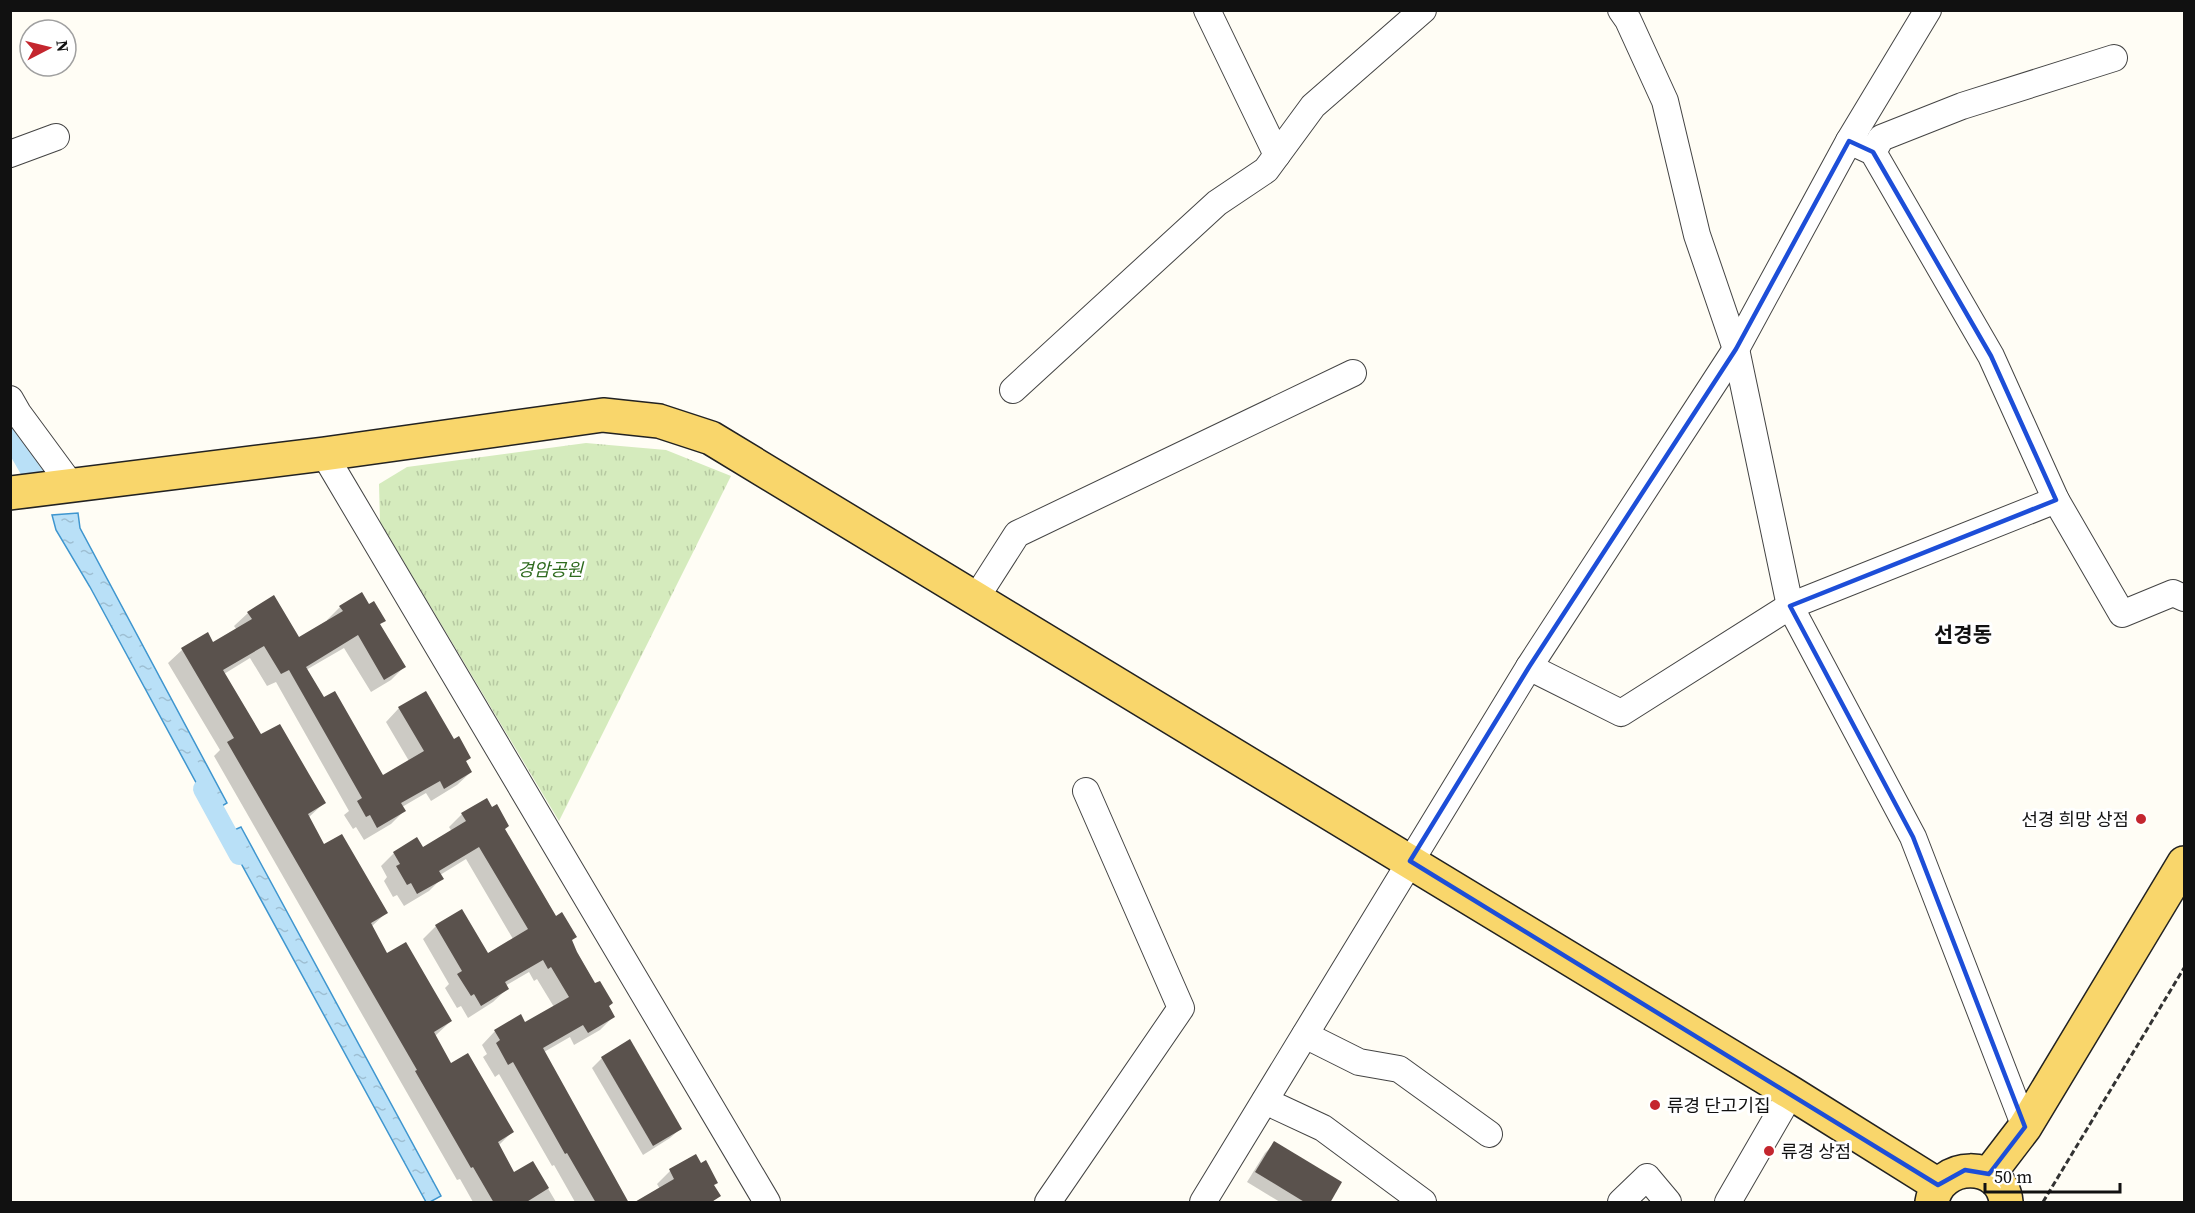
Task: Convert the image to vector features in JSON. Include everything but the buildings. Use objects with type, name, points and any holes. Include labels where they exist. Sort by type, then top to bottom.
[{"type":"main road","points":[[10,493],[324,454],[603,415],[659,421],[711,438],[1791,1093],[1935,1194],[1944,1180],[1965,1170],[1989,1174],[2005,1192],[2006,1203]]},
{"type":"main road","points":[[1989,1174],[2025,1127],[2184,863]]},
{"type":"street","points":[[1207,10],[1278,155]]},
{"type":"street","points":[[1013,390],[1217,203],[1266,170],[1313,106],[1423,10]]},
{"type":"street","points":[[1621,10],[1628,20],[1665,101],[1697,235],[1736,349],[1791,606],[1913,837],[2025,1127]]},
{"type":"street","points":[[1203,1203],[1529,668],[1736,349],[1849,141],[1928,10]]},
{"type":"street","points":[[1873,152],[1881,138],[1962,106],[2114,58]]},
{"type":"street","points":[[10,154],[56,137]]},
{"type":"street","points":[[1849,141],[1873,152],[1992,356],[2056,500],[2122,614],[2173,593],[2184,598]]},
{"type":"street","points":[[976,598],[1017,534],[1353,373]]},
{"type":"street","points":[[10,399],[71,484]]},
{"type":"street","points":[[324,454],[767,1203]]},
{"type":"street","points":[[1529,668],[1621,713],[1791,606],[2056,500]]},
{"type":"street","points":[[1048,1203],[1181,1008],[1086,791]]},
{"type":"street","points":[[1305,1035],[1359,1062],[1399,1069],[1489,1134]]},
{"type":"street","points":[[1728,1203],[1791,1093]]},
{"type":"street","points":[[1265,1101],[1323,1128],[1423,1203]]},
{"type":"street","points":[[1621,1203],[1647,1177],[1668,1203]]},
{"type":"path","points":[[2043,1203],[2184,968]]},
{"type":"highlighted area","points":[[1849,141],[1873,152],[1991,356],[2056,500],[1790,606],[1913,837],[2025,1127],[1989,1174],[1965,1170],[1938,1185],[1410,861],[1529,667],[1736,349]]},
{"type":"green space","name":"경암공원","points":[[586,443],[666,450],[731,476],[559,821],[380,522],[379,484],[407,467]]},
{"type":"water","points":[[10,403],[31,438],[16,447],[11,437]]},
{"type":"water","points":[[38,454],[49,474],[27,478],[20,465]]},
{"type":"water","points":[[78,513],[80,528],[227,803],[212,812],[90,587],[56,530],[52,515]]},
{"type":"water","points":[[241,827],[441,1196],[430,1202],[426,1202],[225,834]]},
{"type":"waterway","points":[[10,435],[30,470]]},
{"type":"waterway","points":[[203,789],[239,855]]},
{"type":"place","name":"선경 희망 상점","points":[[2141,819]]},
{"type":"place","name":"류경 단고기집","points":[[1655,1105]]},
{"type":"place","name":"류경 상점","points":[[1769,1151]]},
{"type":"district","name":"선경동","points":[[1963,634]]}]
